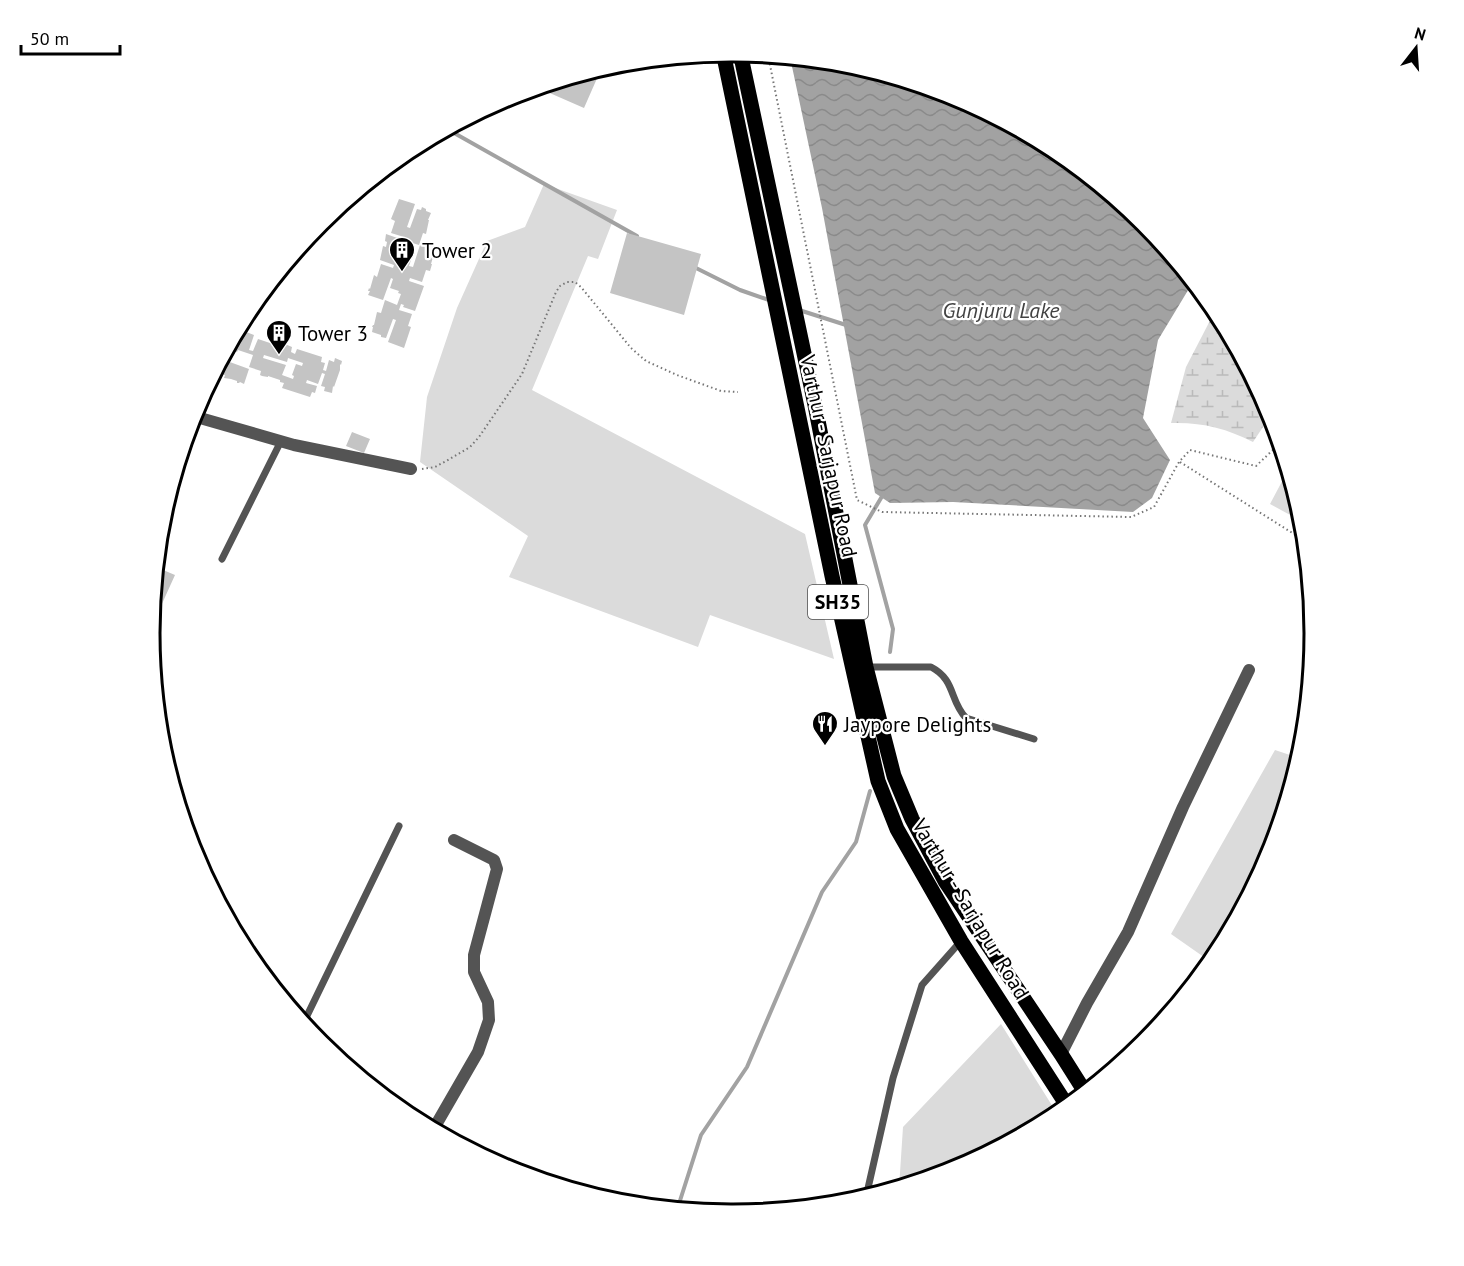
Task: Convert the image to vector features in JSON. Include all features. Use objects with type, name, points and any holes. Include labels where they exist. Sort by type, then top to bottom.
[{"type":"main road","name":"Varthur - Sarjapur Road","points":[[725,62],[830,565],[878,781],[897,829],[962,940],[1063,1099]]},
{"type":"main road","name":"Varthur - Sarjapur Road","points":[[742,62],[815,405],[866,667],[894,776],[912,819],[945,881],[1081,1085]]},
{"type":"street","points":[[202,419],[282,441],[411,470]]},
{"type":"street","points":[[1061,1054],[1128,932],[1183,807],[1249,670]]},
{"type":"street","points":[[437,1123],[478,1052],[489,1020],[488,1002],[474,972],[474,956],[497,869],[494,860],[454,840]]},
{"type":"lane","points":[[222,559],[282,441]]},
{"type":"lane","points":[[866,667],[931,668],[946,678],[961,714],[966,718],[1034,739]]},
{"type":"lane","points":[[307,1015],[399,826]]},
{"type":"lane","points":[[869,1188],[893,1078],[922,985],[962,940]]},
{"type":"path","points":[[770,63],[857,500],[882,512],[1131,517],[1154,507],[1179,462],[1190,450],[1256,466],[1273,450]]},
{"type":"path","points":[[411,470],[435,467],[470,447],[479,437],[522,374],[552,299],[560,286],[567,282],[575,282],[581,287],[631,348],[646,361],[676,375],[721,391],[738,392]]},
{"type":"path","points":[[1179,462],[1295,535]]},
{"type":"green space","points":[[544,184],[617,210],[598,259],[588,256],[532,390],[805,534],[834,659],[710,615],[698,647],[509,577],[528,536],[420,462],[427,397],[457,308],[487,241],[525,227]]},
{"type":"green space","points":[[1210,320],[1245,380],[1264,425],[1253,442],[1213,427],[1171,423],[1186,367]]},
{"type":"green space","points":[[1283,480],[1291,516],[1270,504]]},
{"type":"green space","points":[[1275,750],[1290,755],[1273,817],[1260,852],[1245,886],[1207,951],[1203,956],[1171,934]]},
{"type":"green space","points":[[1001,1024],[1052,1106],[985,1146],[900,1179],[903,1127]]},
{"type":"water","name":"Gunjuru Lake","points":[[792,65],[843,72],[880,81],[951,105],[1018,138],[1050,158],[1109,203],[1162,256],[1188,290],[1158,340],[1143,418],[1170,460],[1152,498],[1133,512],[953,502],[890,503],[875,493],[822,208]]},
{"type":"building","points":[[597,78],[584,108],[548,92]]},
{"type":"building","name":"Tower 2","points":[[399,199],[415,204],[407,227],[410,228],[417,209],[421,210],[422,207],[431,213],[426,234],[423,233],[419,245],[406,241],[402,254],[412,257],[409,266],[413,267],[420,245],[436,250],[430,271],[426,270],[422,282],[410,278],[409,281],[424,286],[415,311],[401,304],[399,310],[412,314],[408,326],[411,327],[404,348],[388,342],[396,320],[393,319],[386,338],[372,332],[377,312],[381,313],[385,300],[397,305],[401,294],[390,288],[393,279],[391,278],[383,300],[368,295],[374,275],[377,277],[381,264],[393,268],[394,265],[380,260],[383,246],[386,247],[386,234],[403,240],[404,237],[391,233],[395,221],[391,219]]},
{"type":"building","points":[[627,233],[701,254],[684,315],[610,293]]},
{"type":"building","points":[[246,332],[254,335],[249,350],[253,351],[258,339],[270,343],[272,339],[292,347],[291,352],[295,354],[297,349],[322,357],[321,362],[325,363],[323,370],[326,371],[329,360],[334,362],[335,358],[342,361],[332,393],[324,391],[325,387],[321,386],[325,374],[322,373],[318,384],[307,380],[306,383],[317,386],[315,393],[312,392],[310,397],[282,388],[284,383],[280,380],[260,375],[261,371],[249,367],[253,355],[238,350],[235,351]],"holes":[[[264,355],[287,362],[288,358],[303,363],[302,366],[296,364],[293,379],[282,375],[286,365],[263,358]]]},
{"type":"building","points":[[229,362],[249,369],[244,384],[224,378],[225,375],[222,374]]},
{"type":"building","points":[[352,432],[370,439],[364,453],[346,446]]},
{"type":"building","points":[[164,570],[175,575],[162,605]]},
{"type":"waterway","points":[[455,133],[637,236]]},
{"type":"waterway","points":[[694,267],[740,290],[769,300]]},
{"type":"waterway","points":[[799,310],[846,325]]},
{"type":"waterway","points":[[884,493],[865,525],[893,629],[890,652]]},
{"type":"waterway","points":[[680,1202],[701,1135],[747,1067],[822,892],[856,842],[870,791]]},
{"type":"place","name":"Tower 2","points":[[402,273]]},
{"type":"place","name":"Tower 3","points":[[279,356]]},
{"type":"place","name":"Jaypore Delights","points":[[825,747]]}]
